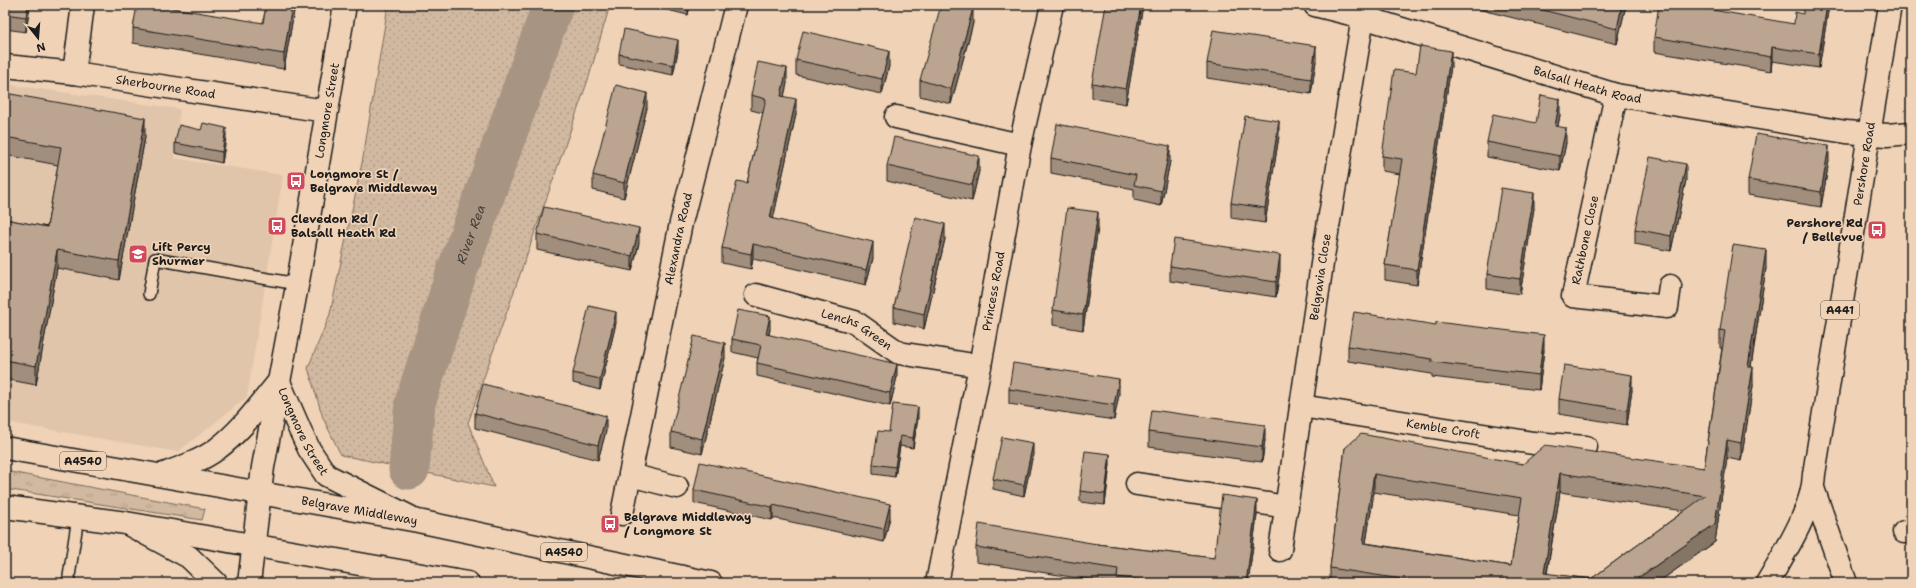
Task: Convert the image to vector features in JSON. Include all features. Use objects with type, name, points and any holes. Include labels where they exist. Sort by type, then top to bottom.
[{"type":"main road","points":[[74,73],[83,5]]},
{"type":"main road","name":"Longmore Street","points":[[249,583],[271,419],[297,284],[345,5]]},
{"type":"main road","name":"Alexandra Road","points":[[622,514],[681,223],[736,5]]},
{"type":"main road","name":"Princess Road","points":[[938,578],[980,366],[1020,145],[1052,5]]},
{"type":"main road","name":"Balsall Heath Road","points":[[1315,5],[1364,11],[1616,95],[1846,132],[1887,135],[1911,133]]},
{"type":"main road","name":"Pershore Road","points":[[1767,583],[1799,523],[1813,488],[1868,133],[1890,5]]},
{"type":"main road","name":"Belgravia Close","points":[[1280,550],[1324,250],[1364,11]]},
{"type":"main road","name":"Sherbourne Road","points":[[5,66],[74,73],[326,112]]},
{"type":"main road","name":"Rathbone Close","points":[[1616,95],[1573,296],[1667,307],[1670,286]]},
{"type":"main road","points":[[896,117],[1020,145]]},
{"type":"main road","name":"Lenchs Green","points":[[756,295],[855,322],[899,352],[980,366]]},
{"type":"main road","name":"Longmore Street","points":[[162,475],[192,463],[216,450],[242,427],[279,382]]},
{"type":"main road","name":"Longmore Street","points":[[279,382],[306,443],[326,475],[418,521]]},
{"type":"main road","name":"Kemble Croft","points":[[1301,406],[1533,443],[1586,447]]},
{"type":"main road","name":"Belgrave Middleway","points":[[5,448],[418,521],[711,583]]},
{"type":"main road","points":[[630,475],[677,487]]},
{"type":"main road","points":[[1137,484],[1287,507]]},
{"type":"main road","name":"Pershore Road","points":[[1813,488],[1846,583]]},
{"type":"main road","points":[[5,507],[126,523],[468,583]]},
{"type":"main road","points":[[126,523],[190,557],[216,583]]},
{"type":"lane","points":[[149,294],[155,259],[297,284]]},
{"type":"lane","points":[[68,583],[78,517]]},
{"type":"shaded area","points":[[1911,64],[1911,117],[1903,118]]},
{"type":"shaded area","name":"Lift Percy Shurmer","points":[[5,84],[180,109],[174,158],[283,175],[247,397],[178,452],[5,422]]},
{"type":"green space","points":[[388,5],[610,5],[589,77],[468,423],[494,487],[341,455],[323,418],[308,368],[330,314],[363,158]]},
{"type":"green space","points":[[5,471],[205,509],[202,520],[5,489]]},
{"type":"building","points":[[5,5],[28,5],[26,17],[5,14]]},
{"type":"building","points":[[137,5],[154,5],[263,23],[266,5],[292,5],[284,54],[133,28]]},
{"type":"building","points":[[941,5],[961,5],[973,8],[951,89],[920,80]]},
{"type":"building","points":[[1106,5],[1141,5],[1126,89],[1092,83]]},
{"type":"building","points":[[1523,5],[1622,5],[1617,29]]},
{"type":"building","points":[[1659,5],[1683,5],[1794,24],[1795,12],[1803,14],[1804,5],[1827,5],[1819,54],[1772,47],[1771,57],[1654,37]]},
{"type":"building","points":[[624,29],[678,40],[673,65],[619,54]]},
{"type":"building","points":[[1213,30],[1316,46],[1311,79],[1207,63]]},
{"type":"building","points":[[803,31],[889,51],[882,79],[796,60]]},
{"type":"building","points":[[1420,46],[1451,51],[1417,270],[1385,265],[1402,159],[1382,156],[1394,70],[1416,73]]},
{"type":"building","points":[[758,62],[787,68],[781,96],[796,99],[770,218],[873,242],[866,270],[753,244],[751,254],[722,248],[737,181],[747,183],[766,99],[751,95]]},
{"type":"building","points":[[616,85],[647,93],[624,183],[593,175]]},
{"type":"building","points":[[5,93],[145,118],[119,261],[57,250],[36,366],[5,360],[5,219],[47,227],[61,147],[5,137]]},
{"type":"building","points":[[1541,95],[1560,99],[1555,126],[1566,128],[1560,156],[1487,142],[1493,114],[1536,123]]},
{"type":"building","points":[[1245,116],[1279,121],[1265,208],[1231,203]]},
{"type":"building","points":[[203,123],[226,128],[222,152],[175,143],[179,125],[201,130]]},
{"type":"building","points":[[1057,124],[1170,146],[1161,191],[1134,185],[1136,175],[1051,158]]},
{"type":"building","points":[[1756,134],[1829,146],[1821,192],[1748,180]]},
{"type":"building","points":[[894,137],[979,156],[972,185],[887,166]]},
{"type":"building","points":[[1650,157],[1686,164],[1671,236],[1635,229]]},
{"type":"building","points":[[1501,188],[1534,193],[1520,279],[1487,274]]},
{"type":"building","points":[[544,207],[639,228],[632,256],[537,234]]},
{"type":"building","points":[[1067,208],[1098,212],[1083,315],[1053,310]]},
{"type":"building","points":[[915,217],[945,224],[924,314],[894,307]]},
{"type":"building","points":[[1174,239],[1280,255],[1276,282],[1170,266]]},
{"type":"building","points":[[1733,245],[1766,250],[1748,367],[1753,367],[1741,443],[1727,440],[1715,524],[1631,583],[1427,583],[1330,568],[1345,448],[1361,434],[1523,464],[1545,445],[1704,468],[1725,331],[1720,330]],"holes":[[[1560,473],[1705,496],[1591,579],[1544,573]],[[1374,474],[1522,498],[1511,566],[1363,543]]]},
{"type":"building","points":[[589,306],[616,312],[600,379],[573,373]]},
{"type":"building","points":[[738,310],[770,316],[766,334],[897,364],[890,393],[757,363],[761,345],[732,339]]},
{"type":"building","points":[[1354,312],[1436,325],[1436,322],[1544,335],[1539,375],[1432,362],[1432,359],[1348,346]]},
{"type":"building","points":[[694,336],[725,343],[702,439],[671,432]]},
{"type":"building","points":[[1013,363],[1119,379],[1114,405],[1009,389]]},
{"type":"building","points":[[1564,365],[1632,375],[1627,410],[1559,399]]},
{"type":"building","points":[[483,384],[606,416],[598,445],[475,413]]},
{"type":"building","points":[[893,404],[918,407],[913,438],[900,436],[895,467],[873,464],[878,431],[889,432]]},
{"type":"building","points":[[1152,410],[1265,425],[1262,447],[1149,432]]},
{"type":"building","points":[[1002,437],[1033,443],[1024,485],[993,479]]},
{"type":"building","points":[[1085,451],[1110,454],[1105,494],[1080,491]]},
{"type":"building","points":[[700,462],[890,504],[884,529],[694,490]]},
{"type":"building","points":[[1222,495],[1257,500],[1246,583],[1166,583],[1117,577],[1118,569],[976,547],[979,524],[1097,544],[1214,558]]},
{"type":"waterway","name":"River Rea","points":[[409,469],[415,403],[456,274],[553,5]]},
{"type":"place","name":"Longmore St / Belgrave Middleway","points":[[296,181]]},
{"type":"place","name":"Clevedon Rd / Balsall Heath Rd","points":[[277,226]]},
{"type":"place","name":"Pershore Rd / Bellevue","points":[[1877,230]]},
{"type":"place","name":"Lift Percy Shurmer","points":[[138,254]]},
{"type":"place","name":"Belgrave Middleway / Longmore St","points":[[610,524]]}]
